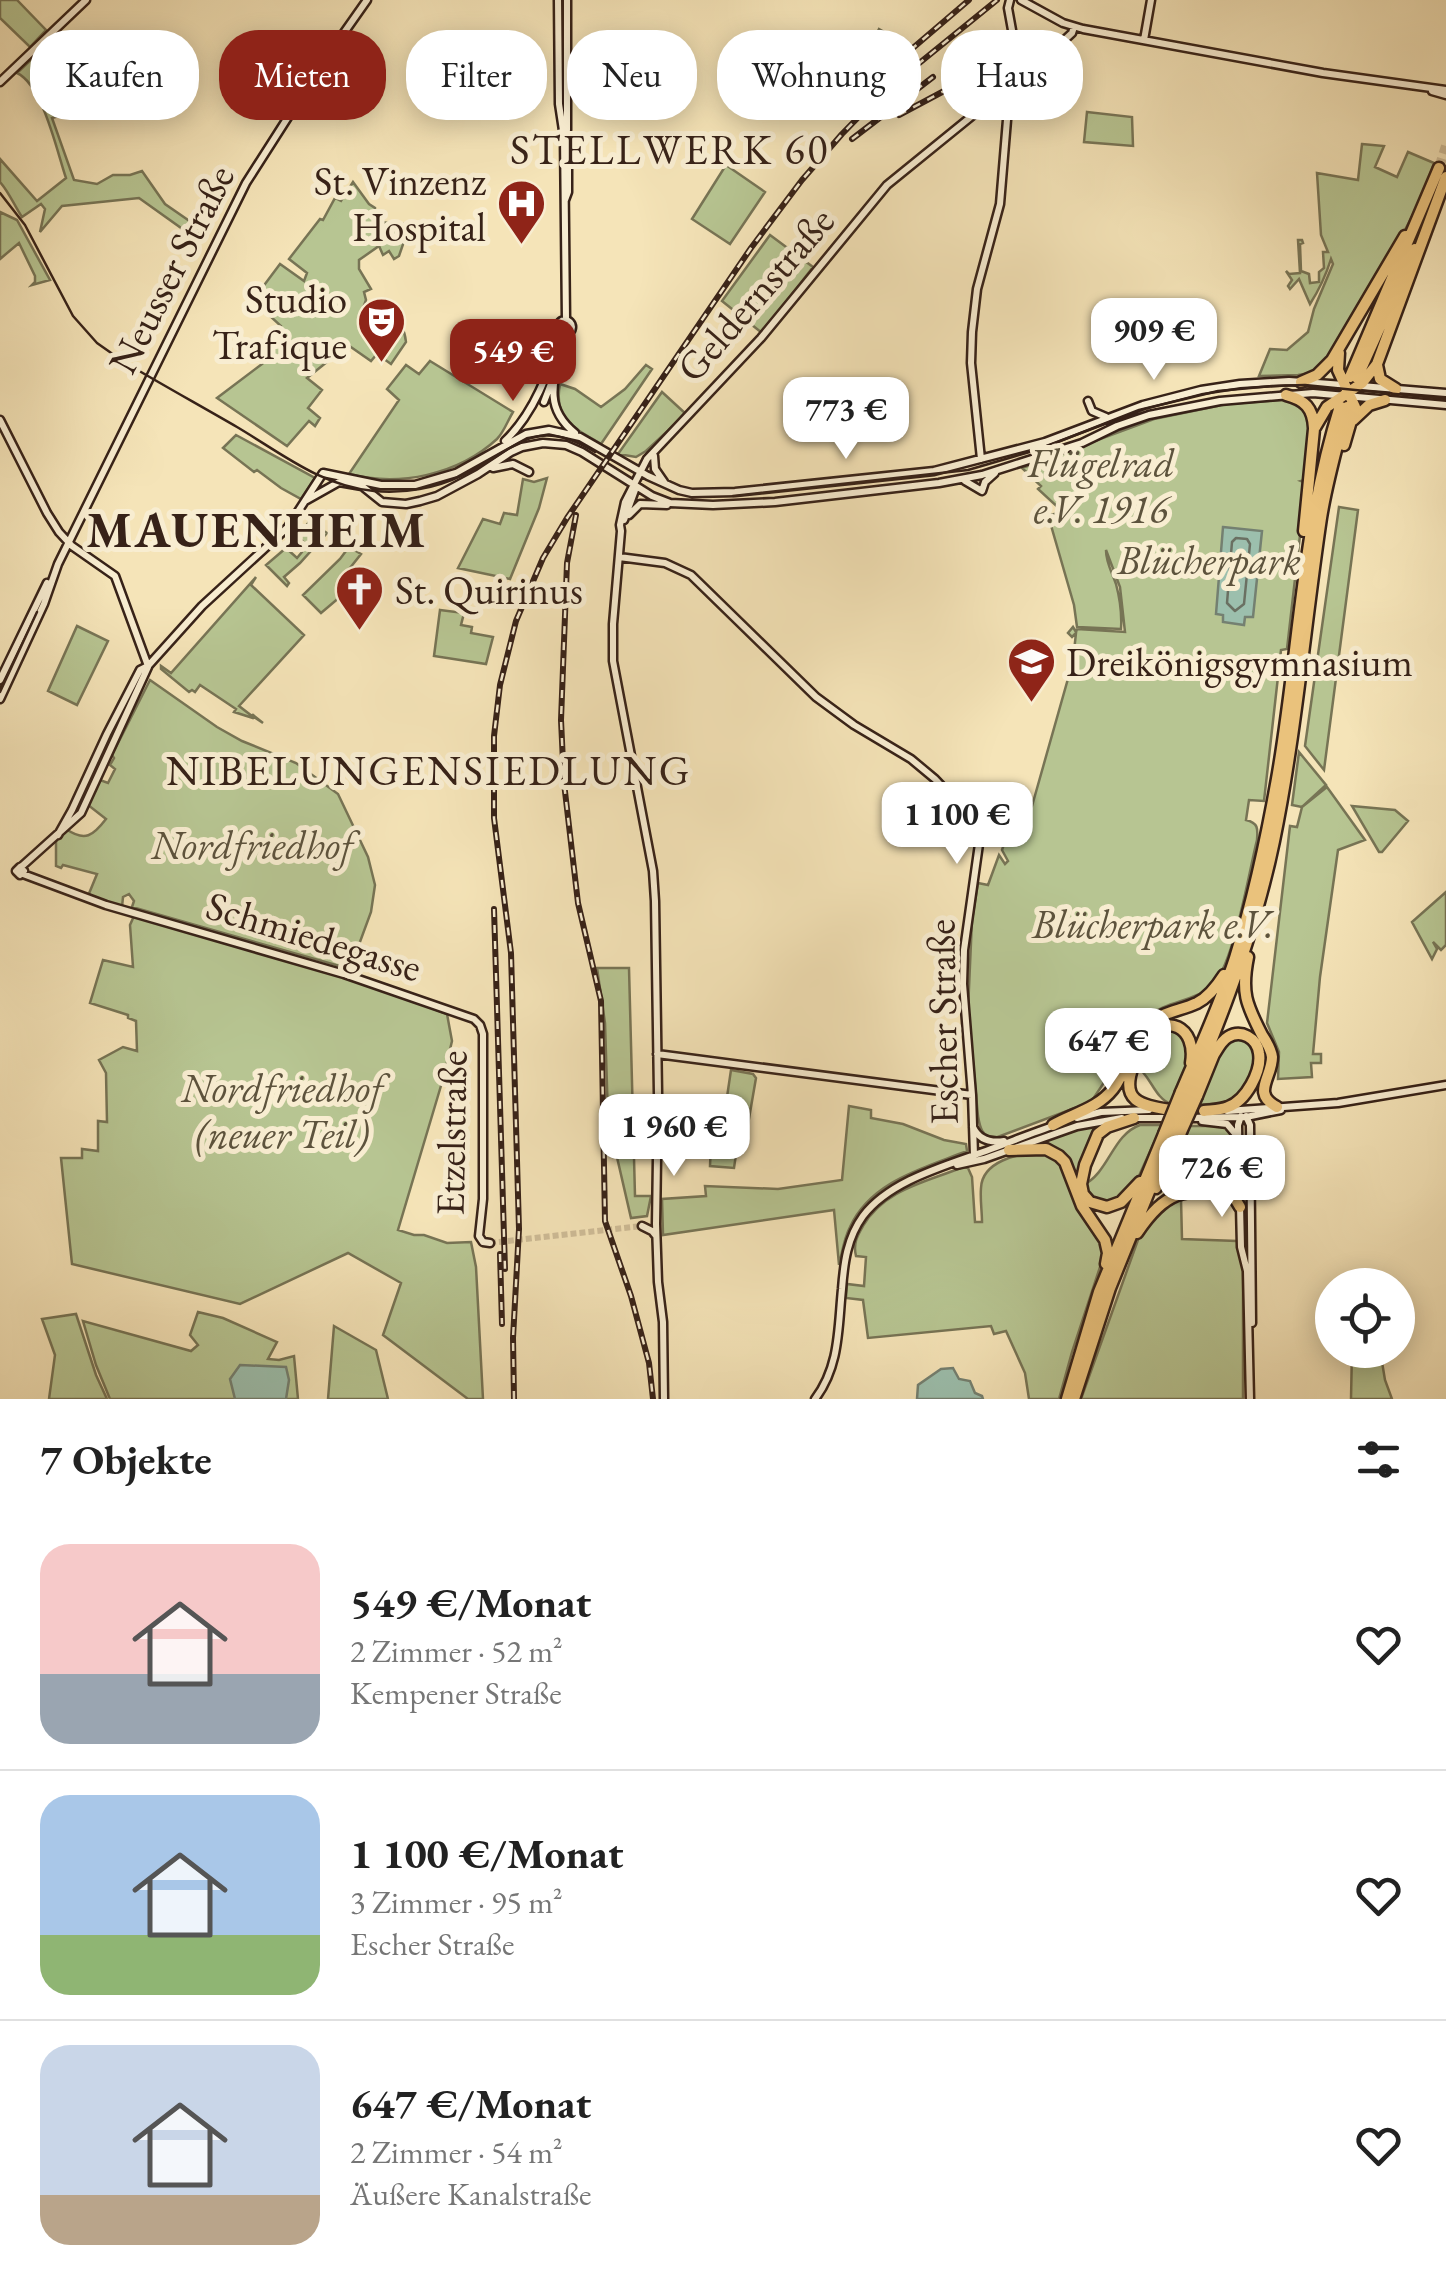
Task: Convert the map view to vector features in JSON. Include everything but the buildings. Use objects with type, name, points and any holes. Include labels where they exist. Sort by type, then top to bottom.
[{"type":"highway","points":[[1074,1399],[1115,1274],[1226,1003],[1260,900],[1287,770],[1327,490],[1349,391],[1442,173]]},
{"type":"highway","points":[[1189,1072],[1235,957],[1266,841],[1321,474],[1405,248],[1425,216]]},
{"type":"highway","points":[[1301,382],[1326,368],[1425,216]]},
{"type":"highway","points":[[1396,390],[1380,379],[1378,364],[1413,270],[1425,216]]},
{"type":"highway","points":[[1319,541],[1355,410],[1337,366],[1340,347]]},
{"type":"highway","points":[[1314,429],[1322,414],[1378,364]]},
{"type":"highway","points":[[1286,395],[1302,400],[1313,415],[1301,595]]},
{"type":"highway","points":[[1348,430],[1361,411],[1385,400]]},
{"type":"highway","points":[[1213,1056],[1249,952],[1260,900]]},
{"type":"highway","points":[[1249,952],[1245,999],[1271,1053],[1264,1092],[1267,1100],[1282,1107]]},
{"type":"highway","points":[[1053,1126],[1103,1100],[1118,1082],[1147,1026],[1164,1014],[1207,996],[1235,957]]},
{"type":"highway","points":[[1170,1110],[1137,1102],[1128,1090],[1142,1042],[1156,1028],[1170,1025],[1187,1034],[1192,1051],[1189,1094]]},
{"type":"highway","points":[[1189,1094],[1226,1039],[1236,1034],[1253,1040],[1260,1056],[1242,1098],[1228,1107],[1204,1111]]},
{"type":"highway","points":[[1134,1118],[1107,1127],[1096,1137],[1082,1176],[1083,1192],[1095,1205],[1112,1207],[1122,1202],[1172,1134]]},
{"type":"highway","points":[[1172,1134],[1181,1173],[1196,1183],[1244,1189]]},
{"type":"highway","points":[[1115,1274],[1137,1233],[1172,1134]]},
{"type":"highway","points":[[1011,1145],[1046,1150],[1068,1166],[1082,1206],[1107,1246],[1100,1292]]},
{"type":"highway","points":[[1137,1233],[1156,1208],[1173,1196],[1222,1188],[1239,1168]]},
{"type":"highway","points":[[1066,1399],[1100,1292],[1147,1173]]},
{"type":"highway","points":[[1222,1188],[1240,1206]]},
{"type":"main road","points":[[0,82],[86,0]]},
{"type":"main road","name":"Neusser Straße","points":[[0,698],[62,556],[246,183],[367,0]]},
{"type":"main road","points":[[496,449],[529,412],[564,334],[572,327],[566,320],[558,0]]},
{"type":"main road","points":[[565,201],[567,0]]},
{"type":"main road","points":[[1010,0],[1012,30]]},
{"type":"main road","points":[[1021,0],[1074,27],[1446,92]]},
{"type":"main road","points":[[1144,40],[1150,0]]},
{"type":"main road","name":"Geldernstraße","points":[[635,485],[650,455],[761,338],[887,185],[966,120]]},
{"type":"main road","points":[[977,457],[972,332],[977,289],[1000,204],[1007,120]]},
{"type":"main road","points":[[564,334],[554,387],[555,408],[564,424],[641,472],[692,494],[934,471],[1044,442],[1108,417],[1200,390],[1256,382],[1301,382],[1385,400],[1446,405]]},
{"type":"main road","points":[[544,402],[561,356]]},
{"type":"main road","points":[[1200,390],[1203,398],[1211,402]]},
{"type":"main road","points":[[1185,408],[1200,390]]},
{"type":"main road","points":[[623,528],[632,510],[640,504],[775,502],[962,480],[996,472],[1148,416],[1211,402],[1349,391],[1446,393]]},
{"type":"main road","points":[[1088,402],[1092,411],[1108,417]]},
{"type":"main road","points":[[0,420],[60,532],[114,576],[148,666],[202,606],[283,532],[323,473],[398,486],[456,473],[526,434],[560,431],[580,437]]},
{"type":"main road","points":[[1090,424],[1101,434]]},
{"type":"main road","points":[[1082,442],[1090,424]]},
{"type":"main road","points":[[978,438],[984,448],[998,455]]},
{"type":"main road","points":[[306,501],[339,482],[362,486],[388,504],[406,504],[437,496],[522,447],[544,443],[574,448],[660,499],[677,504]]},
{"type":"main road","name":"Geldernstraße","points":[[641,472],[662,444]]},
{"type":"main road","points":[[654,456],[657,475],[668,486]]},
{"type":"main road","points":[[478,474],[511,464],[529,472]]},
{"type":"main road","points":[[962,480],[982,491],[996,472]]},
{"type":"main road","points":[[618,474],[624,486],[620,524],[623,528]]},
{"type":"main road","points":[[625,502],[635,485]]},
{"type":"main road","points":[[635,485],[618,557],[612,651],[653,871],[656,1236],[664,1399]]},
{"type":"main road","points":[[388,504],[386,491],[398,486]]},
{"type":"main road","points":[[712,505],[718,500],[714,493]]},
{"type":"main road","points":[[60,532],[79,523]]},
{"type":"main road","points":[[62,556],[81,552]]},
{"type":"main road","name":"Escher Straße","points":[[618,557],[665,563],[691,576],[816,697],[911,759],[975,821],[980,836],[963,967],[974,1158]]},
{"type":"main road","name":"Neusser Straße","points":[[0,680],[34,606],[52,579]]},
{"type":"main road","name":"Schmiedegasse","points":[[148,666],[140,670],[58,834],[22,870],[106,905],[344,974],[474,1019]]},
{"type":"main road","name":"Etzelstraße","points":[[474,1019],[483,1034],[483,1199],[479,1236],[490,1243]]},
{"type":"main road","points":[[657,1054],[972,1095]]},
{"type":"main road","points":[[973,1126],[986,1141],[1011,1145],[1053,1126],[1101,1112],[1204,1111],[1245,1117],[1282,1107],[1446,1085]]},
{"type":"main road","points":[[815,1399],[829,1379],[836,1359],[844,1264],[854,1230],[868,1210],[901,1184],[1077,1126],[1134,1118],[1261,1116],[1282,1107]]},
{"type":"main road","points":[[1245,1117],[1238,1125],[1238,1138],[1244,1189],[1240,1206],[1241,1246],[1247,1271],[1250,1399]]},
{"type":"main road","points":[[1245,1117],[1250,1399]]},
{"type":"main road","points":[[1192,1118],[1226,1124],[1238,1138]]},
{"type":"main road","points":[[656,1224],[642,1226],[656,1236]]},
{"type":"green space","points":[[0,0],[17,0],[46,30],[30,30],[30,47],[0,18]]},
{"type":"green space","points":[[30,61],[30,86],[26,80],[17,73]]},
{"type":"green space","points":[[1087,112],[1132,117],[1133,146],[1084,142]]},
{"type":"green space","points":[[47,120],[53,120],[74,180],[97,184],[113,175],[142,171],[165,204],[204,231],[191,235],[139,198],[62,206],[40,232],[45,209],[41,204],[22,217],[0,182],[0,159],[37,201],[66,178]]},
{"type":"green space","points":[[1362,144],[1384,146],[1375,167],[1397,177],[1408,152],[1434,163],[1424,191],[1374,284],[1318,372],[1259,376],[1270,349],[1287,350],[1308,332],[1333,264],[1331,259],[1310,304],[1299,279],[1290,289],[1288,286],[1292,280],[1286,271],[1300,273],[1298,240],[1303,243],[1301,271],[1309,274],[1310,283],[1319,282],[1319,272],[1324,268],[1323,252],[1328,252],[1321,235],[1317,173],[1358,180]]},
{"type":"green space","points":[[726,165],[765,192],[730,244],[692,219]]},
{"type":"green space","points":[[353,182],[375,208],[374,222],[410,224],[399,256],[394,259],[389,251],[383,255],[379,246],[359,260],[359,269],[371,289],[364,292],[362,311],[384,320],[391,314],[402,327],[406,342],[391,364],[377,354],[371,361],[348,345],[307,378],[322,390],[308,408],[320,418],[315,426],[309,421],[287,446],[217,398],[262,364],[254,354],[281,326],[256,303],[259,292],[280,264],[304,281],[307,273],[289,259],[323,220],[335,198],[341,201]]},
{"type":"green space","points":[[0,212],[17,220],[50,280],[32,285],[35,276],[19,243],[0,259]]},
{"type":"green space","points":[[770,235],[813,267],[762,333],[722,301]]},
{"type":"green space","points":[[430,361],[513,412],[499,436],[464,461],[427,475],[388,479],[349,474],[399,400],[387,389],[406,365],[419,374]]},
{"type":"green space","points":[[646,365],[652,369],[601,444],[574,427],[563,414],[560,384],[601,407],[625,389]]},
{"type":"green space","points":[[662,392],[686,414],[636,457],[618,454]]},
{"type":"green space","points":[[1295,399],[1310,417],[1287,649],[1281,650],[1264,801],[1249,800],[1246,820],[1256,827],[1257,840],[1226,962],[1210,988],[1147,1018],[1091,1102],[995,1138],[987,1136],[978,1116],[968,1010],[972,920],[978,883],[988,885],[999,855],[1005,864],[1008,861],[1003,847],[1032,806],[1073,661],[1076,633],[1072,637],[1068,633],[1073,627],[1076,632],[1125,632],[1120,587],[1106,550],[1119,595],[1121,629],[1077,627],[1048,515],[1062,511],[1022,468],[1154,419],[1227,404]]},
{"type":"green space","points":[[236,435],[315,478],[301,499],[257,470],[254,472],[223,448]]},
{"type":"green space","points":[[547,478],[510,579],[458,568],[483,519],[500,524],[504,513],[517,515],[523,479],[534,482]]},
{"type":"green space","points":[[1339,507],[1358,510],[1324,770],[1305,746]]},
{"type":"green space","points":[[309,522],[327,533],[284,577],[287,586],[266,565],[286,548],[297,558],[304,543],[298,536]]},
{"type":"green space","points":[[349,547],[361,554],[338,583],[347,591],[321,613],[303,595]]},
{"type":"green space","points":[[256,577],[251,585],[304,635],[239,706],[263,723],[234,712],[236,709],[200,685],[195,692],[189,692],[161,669],[171,673]]},
{"type":"green space","points":[[440,610],[464,613],[461,625],[472,627],[471,633],[493,637],[486,664],[434,656]]},
{"type":"green space","points":[[77,626],[108,641],[77,705],[48,691]]},
{"type":"green space","name":"Nordfriedhof","points":[[150,680],[217,727],[296,763],[338,794],[368,857],[375,885],[371,912],[350,969],[132,907],[134,901],[129,894],[123,897],[122,907],[88,896],[97,874],[56,866],[56,840],[66,829],[88,835],[106,819],[88,805],[100,780],[108,783],[115,769],[110,765],[112,755]]},
{"type":"green space","points":[[1299,752],[1326,785],[1302,807],[1292,805]]},
{"type":"green space","points":[[1327,787],[1365,840],[1338,850],[1313,1054],[1321,1054],[1321,1063],[1311,1063],[1312,1077],[1278,1079],[1279,1052],[1267,1023],[1290,826],[1297,827],[1302,807]]},
{"type":"green space","points":[[1352,806],[1395,810],[1408,821],[1379,852]]},
{"type":"green space","points":[[1446,892],[1446,945],[1441,950],[1433,942],[1437,949],[1432,959],[1412,922]]},
{"type":"green space","name":"Nordfriedhof (neuer Teil)","points":[[134,916],[372,985],[447,1014],[452,1041],[398,1230],[447,1243],[471,1242],[476,1267],[483,1399],[468,1399],[383,1335],[401,1283],[348,1253],[240,1304],[72,1264],[61,1158],[82,1158],[82,1149],[98,1151],[98,1121],[107,1122],[106,1073],[99,1060],[123,1047],[137,1051],[136,1021],[90,1003],[103,960],[133,967],[130,925]]},
{"type":"green space","points":[[597,968],[629,968],[635,1196],[651,1196],[647,1216],[631,1218],[608,1118],[605,1023]]},
{"type":"green space","points":[[1175,1028],[1188,1039],[1189,1062],[1171,1104],[1160,1097],[1135,1065],[1150,1035]]},
{"type":"green space","points":[[1229,1038],[1250,1040],[1257,1055],[1245,1091],[1225,1103],[1196,1105],[1218,1052]]},
{"type":"green space","points":[[731,1070],[756,1078],[746,1136],[738,1141],[734,1168],[710,1166],[713,1098],[727,1097]]},
{"type":"green space","points":[[849,1106],[871,1110],[871,1118],[966,1144],[967,1151],[900,1178],[871,1198],[848,1231],[839,1265],[834,1210],[663,1235],[662,1199],[706,1196],[705,1186],[778,1189],[842,1180]]},
{"type":"green space","points":[[1112,1123],[1104,1126],[1076,1182],[1069,1165],[1030,1146],[1082,1128]]},
{"type":"green space","points":[[1140,1125],[1162,1125],[1138,1178],[1114,1204],[1091,1200],[1083,1185],[1099,1172],[1123,1137]]},
{"type":"green space","points":[[1186,1126],[1233,1130],[1237,1141],[1235,1173],[1211,1183],[1185,1175],[1179,1146]]},
{"type":"green space","points":[[1040,1151],[1060,1160],[1103,1247],[1059,1399],[1029,1399],[1025,1373],[1006,1331],[994,1334],[991,1326],[868,1338],[863,1300],[846,1298],[847,1284],[864,1286],[866,1257],[856,1256],[855,1244],[872,1213],[907,1188],[963,1167],[968,1168],[972,1177],[975,1222],[982,1222],[981,1188],[988,1171],[1012,1157]]},
{"type":"green space","points":[[1181,1199],[1182,1239],[1237,1241],[1243,1262],[1243,1399],[1081,1399],[1139,1237],[1160,1207]]},
{"type":"green space","points":[[198,1312],[223,1318],[277,1342],[268,1359],[294,1356],[298,1399],[110,1399],[83,1321],[191,1351],[198,1345],[190,1335]]},
{"type":"green space","points":[[76,1314],[107,1399],[49,1399],[55,1355],[42,1319]]},
{"type":"green space","points":[[334,1326],[376,1350],[388,1399],[328,1399]]},
{"type":"green space","points":[[1352,1368],[1383,1368],[1392,1399],[1351,1399]]},
{"type":"water","points":[[1223,527],[1262,531],[1253,617],[1245,617],[1244,625],[1223,622],[1223,615],[1216,614]]},
{"type":"water","points":[[240,1365],[286,1367],[286,1399],[235,1399],[230,1379]]},
{"type":"water","points":[[953,1368],[959,1379],[970,1381],[983,1399],[917,1399],[918,1385],[941,1369]]},
{"type":"tunnel","points":[[1439,168],[1446,146]]},
{"type":"tunnel","points":[[490,1243],[642,1226]]},
{"type":"tram line","points":[[0,193],[25,225],[73,316],[97,343],[336,483],[385,492],[431,487],[540,436],[573,441],[595,452]]},
{"type":"tram line","points":[[733,496],[968,470],[1040,449],[1139,410],[1218,391],[1305,385],[1446,399]]},
{"type":"tram line","points":[[0,692],[37,612]]},
{"type":"railway","points":[[921,41],[969,0]]},
{"type":"railway","points":[[514,1399],[519,1229],[511,953],[494,818],[494,736],[500,685],[516,621],[543,558],[567,518],[751,248],[802,180],[880,95],[997,0]]},
{"type":"railway","points":[[852,139],[933,77]]},
{"type":"railway","points":[[921,103],[941,93]]},
{"type":"railway","points":[[576,515],[567,563],[561,720],[564,783],[578,903],[601,1001],[605,1221],[631,1296],[649,1363],[653,1399]]},
{"type":"railway","points":[[494,909],[505,1269]]},
{"type":"railway","points":[[500,1254],[502,1324]]},
{"type":"place","name":"St. Vinzenz Hospital","points":[[521,246]]},
{"type":"place","name":"Studio Trafique","points":[[382,364]]},
{"type":"place","name":"St. Quirinus","points":[[360,632]]},
{"type":"place","name":"Dreikönigsgymnasium","points":[[1031,704]]},
{"type":"district","name":"STELLWERK 60","points":[[670,149]]},
{"type":"district","name":"MAUENHEIM","points":[[257,529]]},
{"type":"district","name":"NIBELUNGENSIEDLUNG","points":[[429,770]]},
{"type":"park label","name":"Flügelrad e.V. 1916","points":[[1101,486]]},
{"type":"park label","name":"Blücherpark","points":[[1209,560]]},
{"type":"park label","name":"Blücherpark e.V.","points":[[1153,924]]}]
